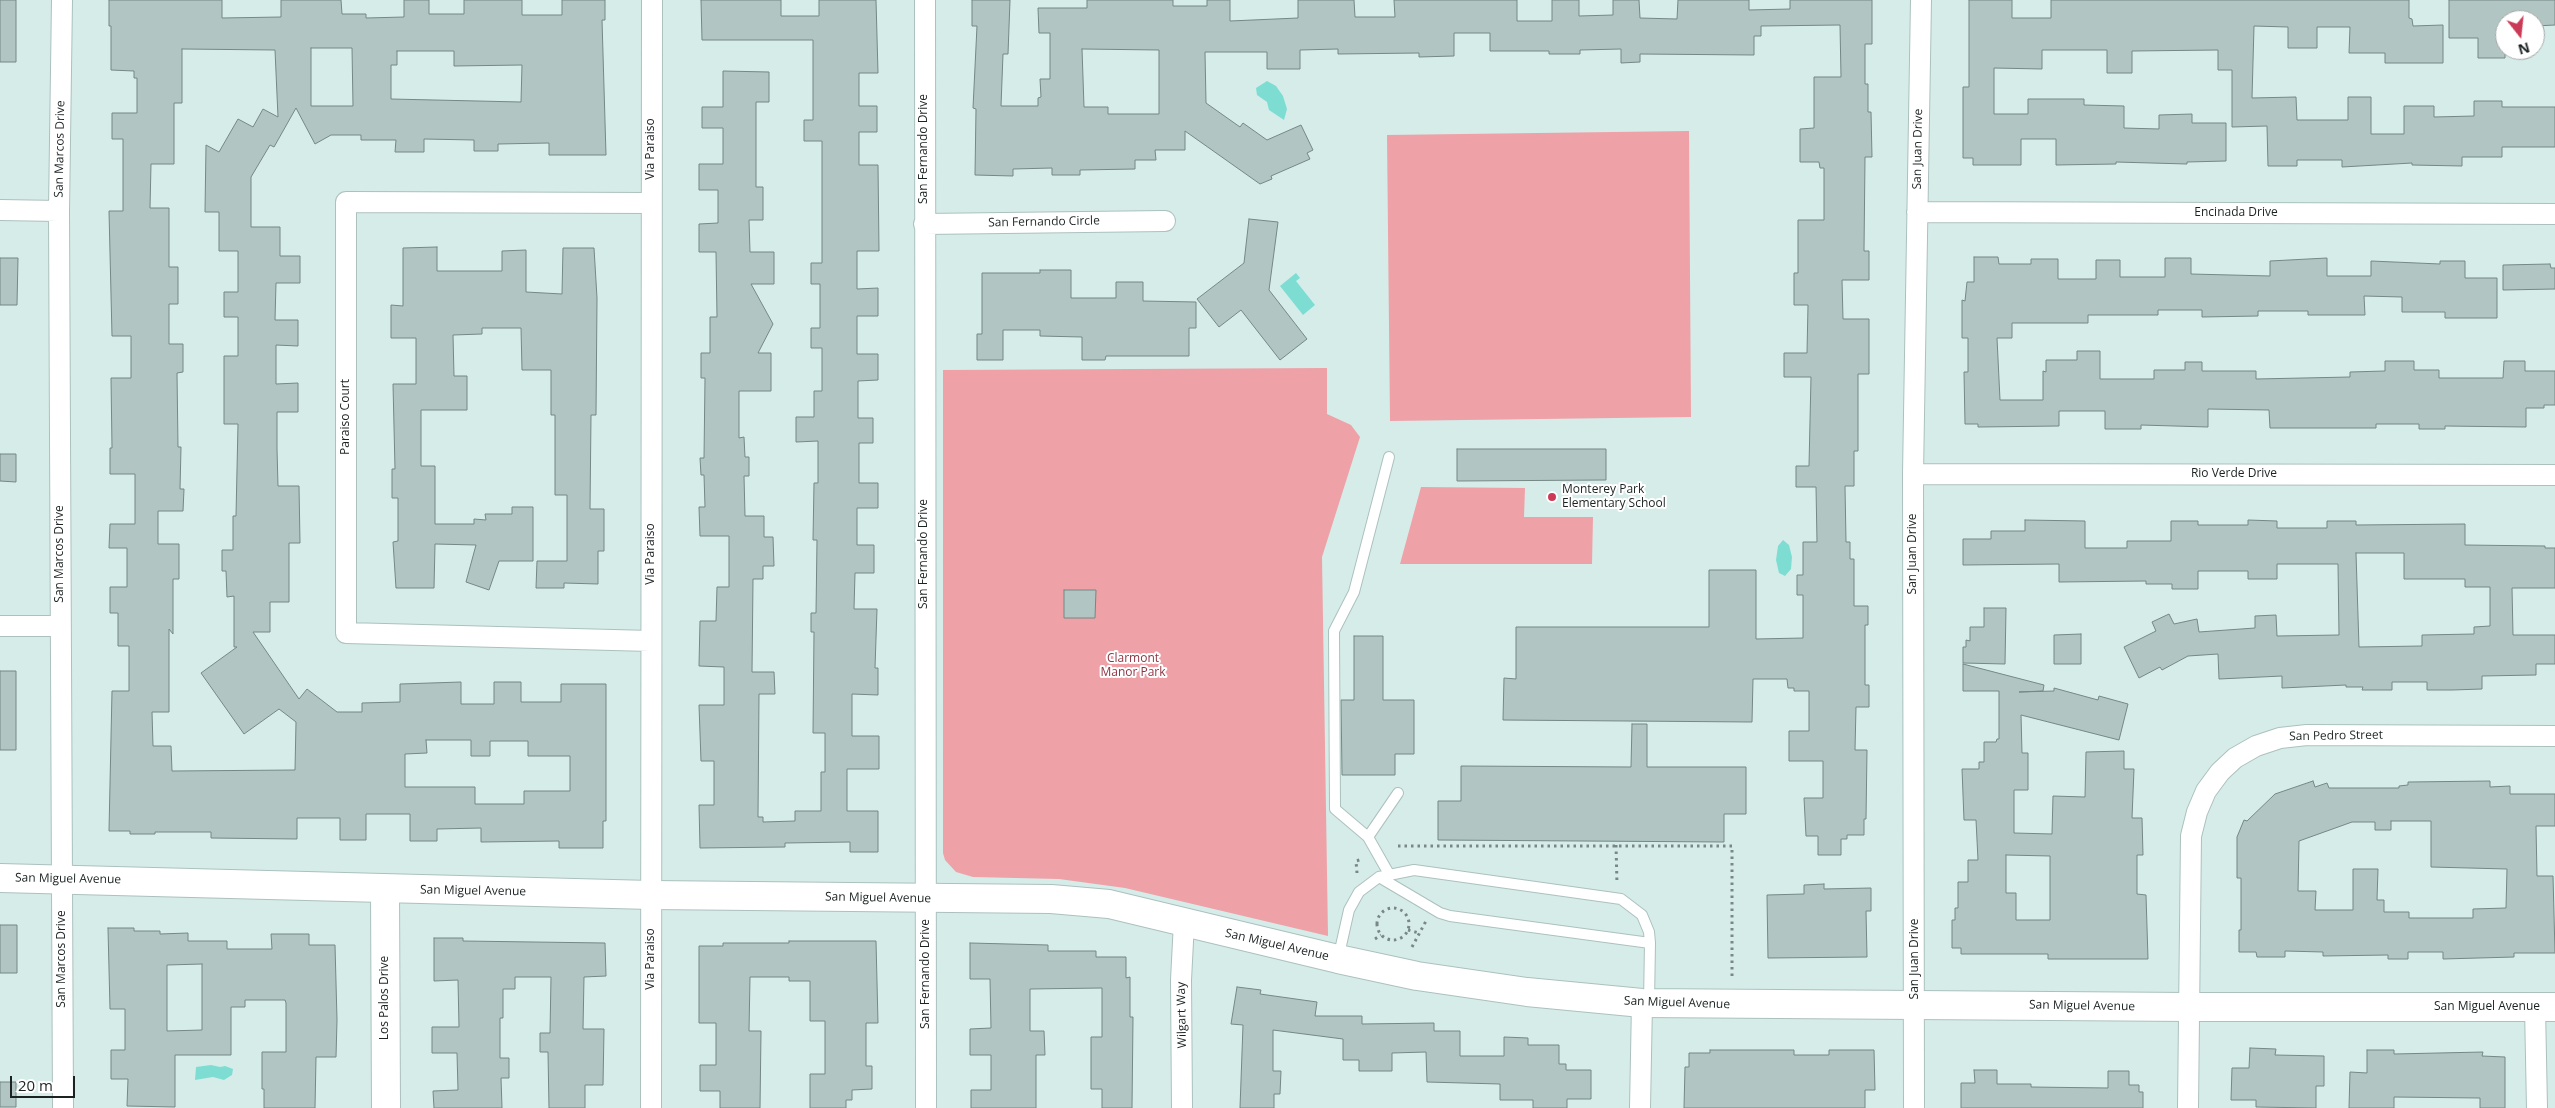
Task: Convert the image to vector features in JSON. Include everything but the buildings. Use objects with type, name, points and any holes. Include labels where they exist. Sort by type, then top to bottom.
[{"type":"street","name":"San Marcos Drive","points":[[62,0],[60,626],[63,1108]]},
{"type":"street","name":"Via Paraiso","points":[[651,1108],[652,0]]},
{"type":"street","name":"San Fernando Drive","points":[[925,0],[926,1108]]},
{"type":"street","name":"San Juan Drive","points":[[1914,1108],[1913,474],[1921,0]]},
{"type":"street","name":"Paraiso Court","points":[[651,203],[346,202],[346,633],[651,641]]},
{"type":"street","points":[[0,210],[60,210]]},
{"type":"street","name":"Encinada Drive","points":[[1917,212],[2555,214]]},
{"type":"street","name":"San Fernando Circle","points":[[924,224],[1165,221]]},
{"type":"street","name":"Rio Verde Drive","points":[[1913,474],[2555,475]]},
{"type":"street","points":[[0,626],[60,626]]},
{"type":"street","name":"San Pedro Street","points":[[2188,1108],[2191,836],[2197,812],[2206,791],[2235,758],[2256,746],[2280,738],[2307,735],[2555,736]]},
{"type":"street","name":"San Miguel Avenue","points":[[0,878],[62,878],[385,889],[651,895],[926,899],[1033,898],[1092,902],[1117,906],[1338,959],[1470,985],[1600,1000],[1645,1003],[2188,1007],[2545,1007]]},
{"type":"street","name":"Los Palos Drive","points":[[385,889],[386,1108]]},
{"type":"street","name":"Wilgart Way","points":[[1182,1108],[1181,980],[1184,922]]},
{"type":"street","points":[[1640,1108],[1645,1003]]},
{"type":"street","points":[[2536,1108],[2545,1007]]},
{"type":"lane","points":[[1389,457],[1354,592],[1334,632],[1335,809],[1368,837],[1384,876],[1440,913],[1450,916],[1650,943]]},
{"type":"lane","points":[[1368,837],[1398,793]]},
{"type":"lane","points":[[1338,959],[1354,900],[1366,886],[1384,876],[1414,870],[1611,896],[1630,903],[1642,915],[1649,932],[1650,943],[1645,1003]]},
{"type":"path","points":[[1616,845],[1617,884]]},
{"type":"path","points":[[1398,846],[1732,846],[1732,979]]},
{"type":"path","points":[[1392,907],[1406,914],[1409,919],[1408,930],[1396,940],[1385,938],[1381,935],[1377,920],[1383,911],[1392,907]]},
{"type":"path","points":[[1412,948],[1428,916]]},
{"type":"path","points":[[1408,930],[1420,933]]},
{"type":"path","points":[[1375,939],[1381,935]]},
{"type":"green space","points":[[1689,131],[1691,417],[1390,421],[1387,135]]},
{"type":"green space","name":"Clarmont Manor Park","points":[[1327,368],[1327,414],[1351,425],[1360,437],[1322,557],[1328,936],[1125,888],[1059,879],[973,877],[956,872],[945,860],[943,853],[943,370]]},
{"type":"green space","points":[[1421,487],[1525,488],[1524,517],[1593,517],[1592,564],[1400,564]]},
{"type":"water","points":[[1267,81],[1276,86],[1283,96],[1287,109],[1284,120],[1269,110],[1267,102],[1257,95],[1256,88]]},
{"type":"water","points":[[1296,273],[1300,278],[1296,281],[1315,305],[1303,315],[1280,286]]},
{"type":"water","points":[[1783,540],[1789,545],[1792,557],[1791,569],[1785,576],[1779,573],[1776,560],[1778,546]]},
{"type":"water","points":[[225,1066],[233,1069],[232,1075],[224,1080],[213,1077],[195,1080],[196,1067]]},
{"type":"place","name":"Monterey Park Elementary School","points":[[1552,497]]}]
